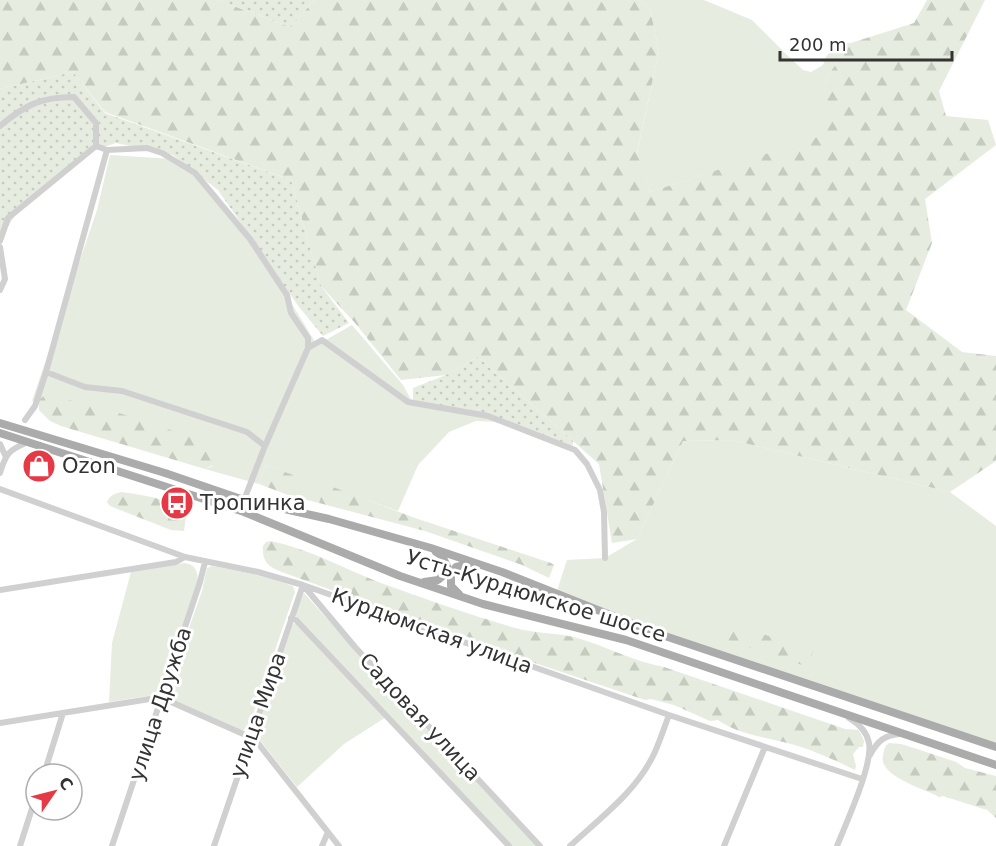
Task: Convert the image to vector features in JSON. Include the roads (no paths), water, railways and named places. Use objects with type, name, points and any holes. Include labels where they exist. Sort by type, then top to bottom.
[{"type":"main road","name":"Усть-Курдюмское шоссе","points":[[0,423],[244,500],[329,519],[431,548],[653,632],[918,723],[996,747]]},
{"type":"main road","name":"Усть-Курдюмское шоссе","points":[[0,433],[244,512],[400,576],[524,615],[626,640],[996,765]]},
{"type":"main road","points":[[420,582],[438,580],[445,574],[447,566],[442,556],[431,548]]},
{"type":"main road","points":[[460,595],[451,586],[451,573],[461,564],[476,564]]},
{"type":"street","points":[[0,126],[14,114],[40,100],[74,97],[96,123],[96,146]]},
{"type":"street","points":[[96,146],[107,150],[147,148],[162,153],[195,173],[250,239],[287,295],[291,313],[308,338],[308,348],[244,500]]},
{"type":"street","points":[[0,241],[8,218],[96,146]]},
{"type":"street","points":[[25,420],[35,406],[46,372],[107,150]]},
{"type":"street","points":[[0,247],[5,279],[0,290]]},
{"type":"street","points":[[308,348],[322,340],[408,402],[488,416],[575,450],[587,464],[600,490],[604,512],[605,558]]},
{"type":"street","points":[[46,372],[85,387],[122,391],[247,432],[265,446]]},
{"type":"street","points":[[0,472],[5,455],[28,442]]},
{"type":"street","points":[[0,444],[5,455]]},
{"type":"street","name":"Курдюмская улица","points":[[0,489],[185,557],[258,572],[303,585],[669,715],[862,779]]},
{"type":"street","points":[[0,590],[176,562],[185,557]]},
{"type":"street","name":"улица Дружба","points":[[112,846],[205,562]]},
{"type":"street","name":"улица Мира","points":[[213,846],[303,585]]},
{"type":"street","name":"Садовая улица","points":[[303,585],[355,647],[540,846]]},
{"type":"street","name":"Садовая улица","points":[[291,618],[296,620],[509,846]]},
{"type":"street","points":[[0,723],[162,698],[257,742],[339,846]]},
{"type":"street","points":[[830,708],[854,721],[865,731],[869,744],[862,779],[837,846]]},
{"type":"street","points":[[48,762],[63,713]]},
{"type":"street","points":[[570,846],[636,782],[653,755],[669,715]]},
{"type":"street","points":[[867,761],[881,739],[890,735],[905,734]]},
{"type":"street","points":[[724,846],[765,747]]},
{"type":"street","points":[[20,846],[28,822]]},
{"type":"street","points":[[322,846],[328,832]]},
{"type":"place","name":"Ozon","points":[[39,466]]},
{"type":"place","name":"Тропинка","points":[[177,503]]}]
